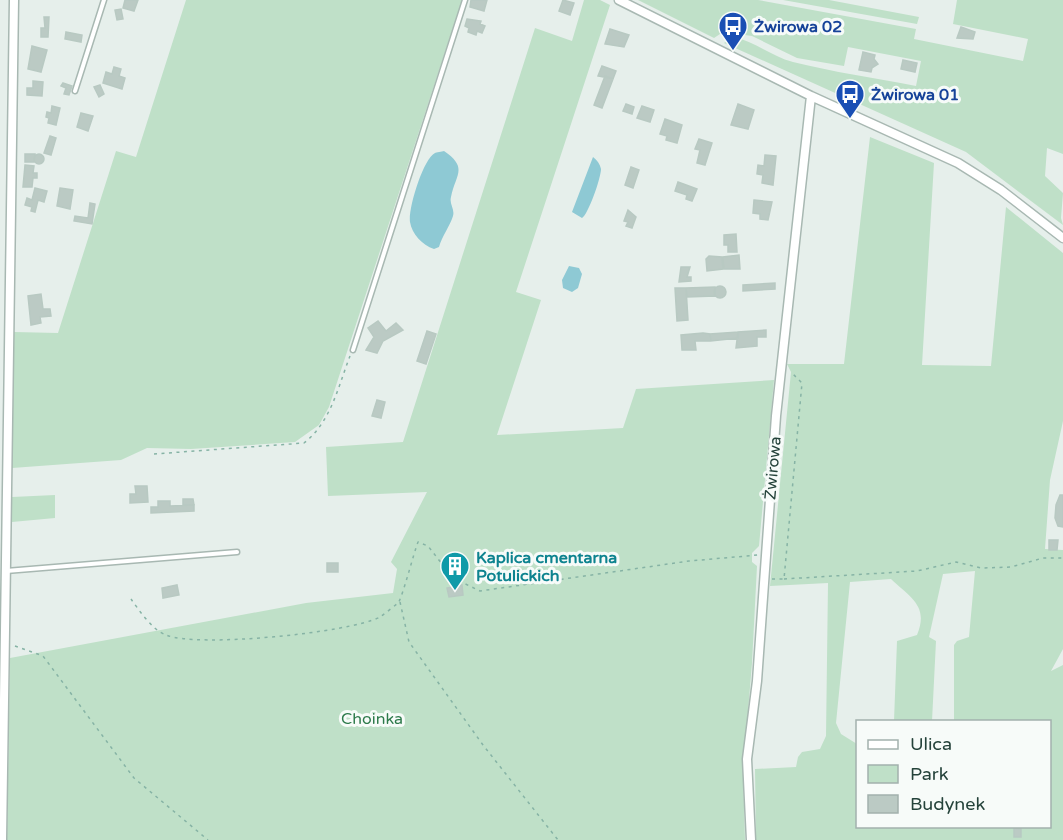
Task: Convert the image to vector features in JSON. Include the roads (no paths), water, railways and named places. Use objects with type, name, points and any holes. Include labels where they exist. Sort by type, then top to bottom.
[{"type":"street","points":[[2,840],[14,0]]},
{"type":"street","points":[[619,0],[811,96],[958,163],[1001,190],[1063,238]]},
{"type":"street","name":"Żwirowa","points":[[751,840],[747,759],[757,681],[762,580],[782,362],[811,96]]},
{"type":"lane","points":[[75,91],[104,0]]},
{"type":"lane","points":[[352,350],[465,0]]},
{"type":"lane","points":[[6,571],[237,552]]},
{"type":"water","points":[[444,151],[456,162],[458,172],[451,200],[453,216],[439,247],[434,249],[425,245],[415,235],[410,216],[417,185],[426,164],[435,153]]},
{"type":"water","points":[[593,157],[601,169],[591,204],[582,218],[572,212]]},
{"type":"water","points":[[569,266],[579,268],[582,274],[578,288],[572,292],[563,288],[562,280]]},
{"type":"place","name":"Żwirowa 02","points":[[733,52]]},
{"type":"place","name":"Żwirowa 01","points":[[850,120]]},
{"type":"place","name":"Kaplica cmentarna Potulickich","points":[[455,592]]},
{"type":"park label","name":"Choinka","points":[[372,718]]}]
